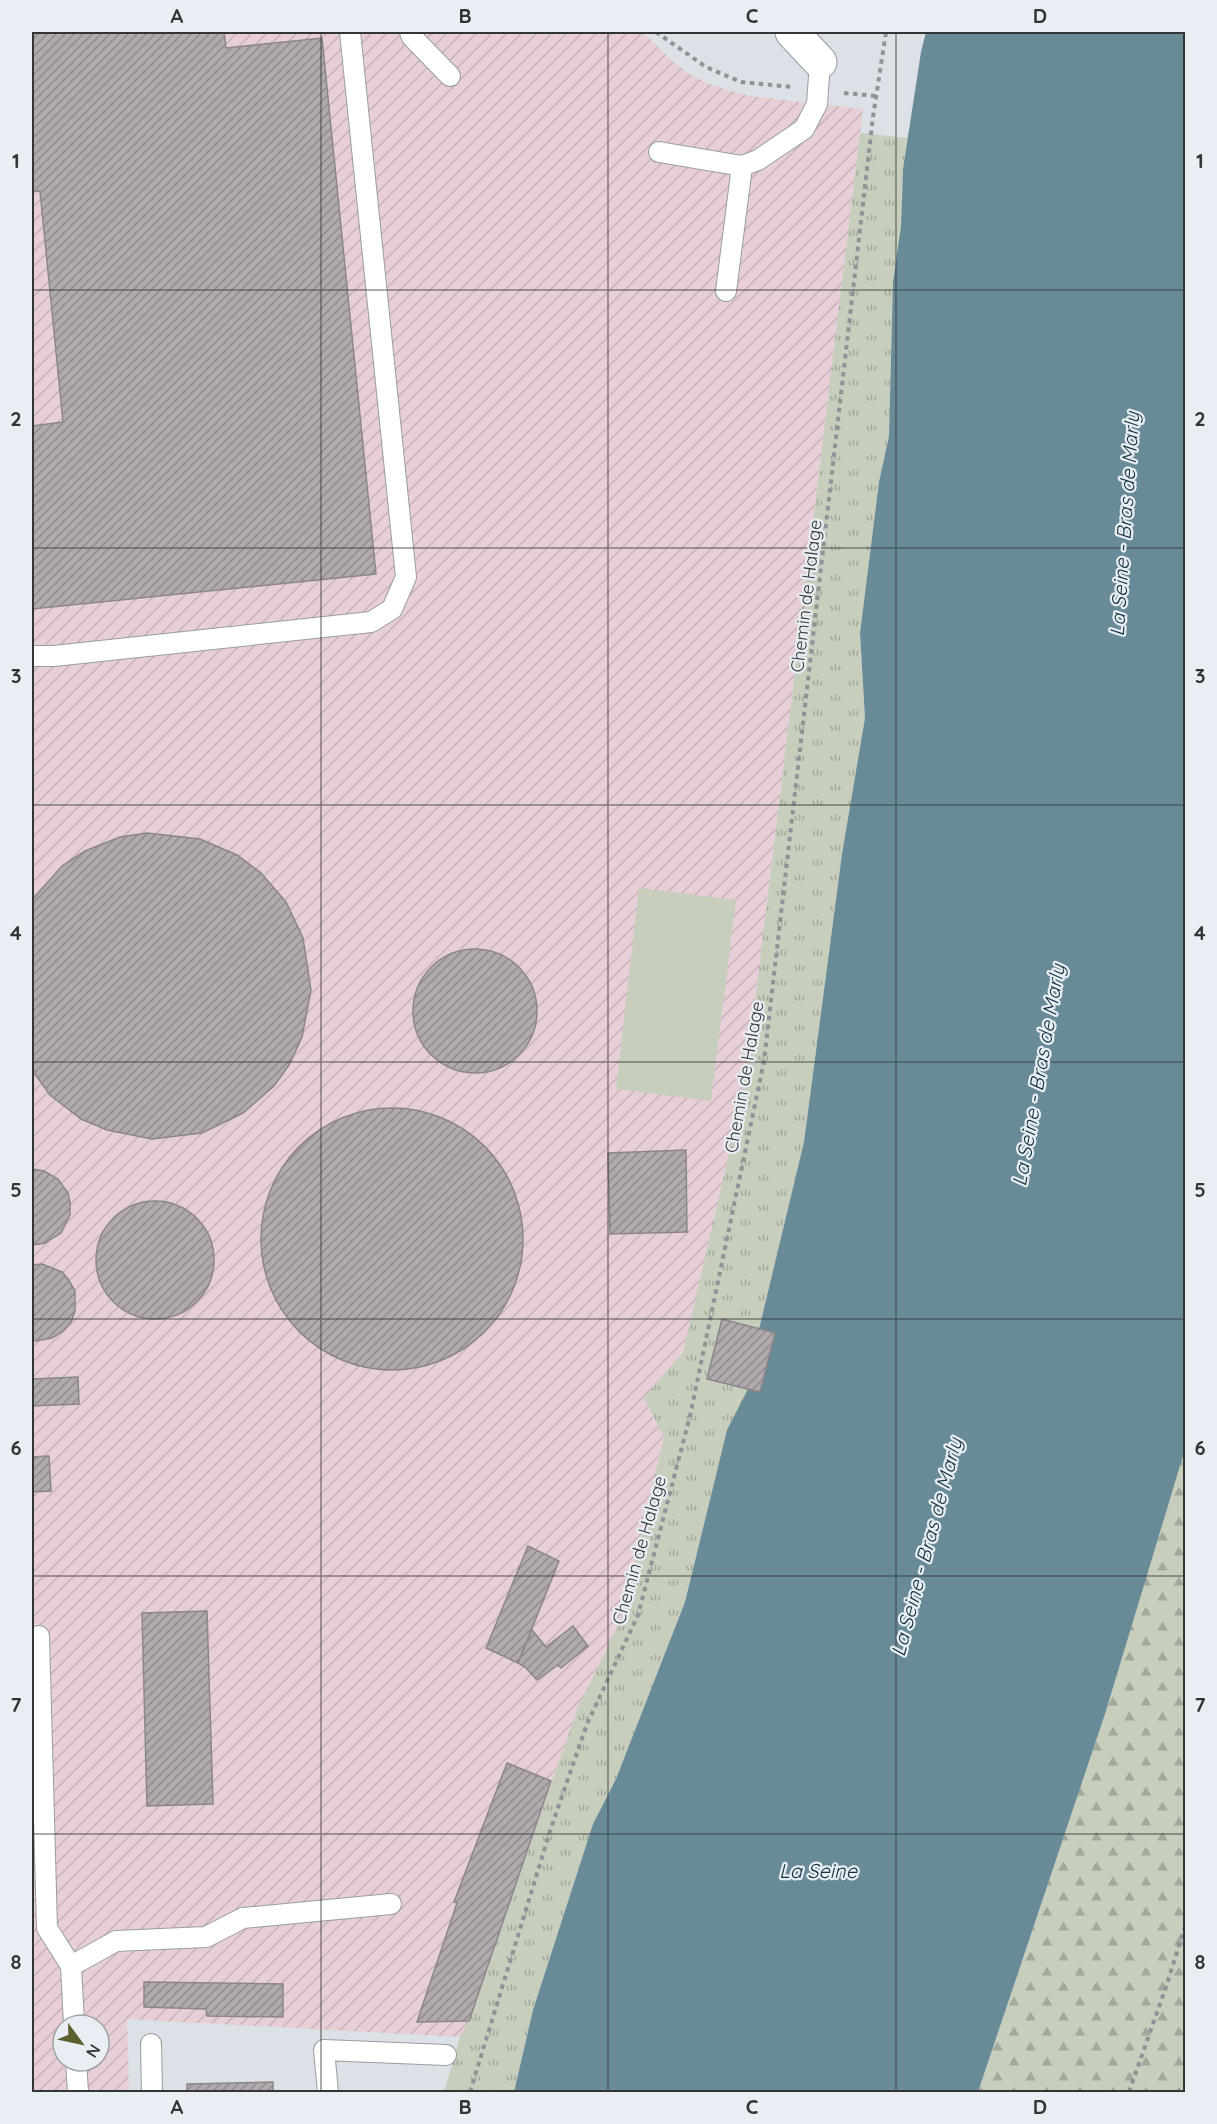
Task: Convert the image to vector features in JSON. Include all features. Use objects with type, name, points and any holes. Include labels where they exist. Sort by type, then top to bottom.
[{"type":"street","points":[[792,32],[819,76]]},
{"type":"lane","points":[[32,656],[54,656],[371,622],[392,609],[406,577],[350,32]]},
{"type":"lane","points":[[410,32],[412,37],[450,76]]},
{"type":"lane","points":[[658,152],[742,166],[758,160],[804,129],[817,104],[819,76]]},
{"type":"lane","points":[[726,291],[742,166]]},
{"type":"lane","points":[[39,1636],[47,1928],[71,1966],[73,2013]]},
{"type":"lane","points":[[71,1966],[116,1941],[206,1937],[243,1918],[391,1904]]},
{"type":"lane","points":[[151,2044],[152,2092]]},
{"type":"lane","points":[[328,2092],[324,2050],[446,2055]]},
{"type":"lane","points":[[77,2073],[78,2092]]},
{"type":"path","points":[[656,32],[706,66],[741,82],[819,76],[876,96]]},
{"type":"path","name":"Chemin de Halage","points":[[470,2092],[551,1828],[587,1725],[638,1615],[690,1416],[764,1061],[876,96],[886,32]]},
{"type":"path","points":[[1130,2092],[1185,1923]]},
{"type":"shaded area","points":[[32,32],[643,32],[672,61],[688,73],[727,90],[750,96],[863,109],[747,1068],[683,1352],[644,1398],[664,1437],[622,1617],[577,1710],[469,2021],[460,2037],[127,2019],[129,2092],[32,2092]]},
{"type":"green space","points":[[860,133],[908,138],[903,169],[901,226],[893,282],[889,436],[879,482],[860,633],[865,718],[842,854],[804,1142],[759,1328],[775,1333],[760,1392],[727,1430],[685,1602],[616,1779],[593,1824],[533,2010],[514,2092],[444,2092],[460,2037],[469,2021],[577,1710],[622,1617],[664,1437],[644,1398],[683,1352],[747,1068]]},
{"type":"green space","points":[[639,888],[736,900],[711,1101],[616,1089]]},
{"type":"green space","points":[[1185,1447],[1185,2092],[978,2092],[1105,1714]]},
{"type":"water","name":"La Seine","points":[[926,32],[1185,32],[1186,1446],[1105,1714],[978,2092],[514,2092],[533,2010],[593,1824],[616,1779],[685,1602],[727,1430],[748,1389],[760,1392],[774,1333],[759,1329],[804,1142],[842,854],[865,718],[860,633],[879,482],[889,436],[893,282],[901,226],[903,169]]},
{"type":"building","points":[[32,32],[224,32],[226,48],[322,38],[376,574],[32,609],[32,426],[63,422],[40,191],[32,192]]},
{"type":"building","points":[[147,833],[200,839],[237,855],[261,873],[286,902],[303,938],[311,990],[302,1037],[289,1065],[274,1086],[243,1113],[202,1133],[152,1139],[107,1130],[81,1119],[50,1095],[32,1070],[32,900],[62,866],[85,851],[120,837]]},
{"type":"building","points":[[475,949],[499,954],[519,967],[532,987],[537,1011],[532,1035],[519,1055],[499,1068],[475,1073],[451,1068],[431,1055],[418,1035],[413,1011],[418,987],[431,967],[451,954]]},
{"type":"building","points":[[379,1108],[405,1108],[430,1113],[454,1123],[485,1146],[508,1177],[518,1201],[523,1239],[518,1277],[508,1301],[485,1332],[454,1355],[430,1365],[405,1370],[379,1370],[354,1365],[330,1355],[309,1341],[290,1322],[276,1301],[266,1277],[261,1252],[261,1226],[266,1201],[276,1177],[290,1156],[309,1137],[330,1123],[354,1113]]},
{"type":"building","points":[[686,1150],[687,1232],[610,1234],[608,1153]]},
{"type":"building","points":[[32,1169],[44,1171],[58,1179],[68,1193],[70,1202],[70,1215],[61,1233],[45,1243],[33,1245]]},
{"type":"building","points":[[155,1201],[178,1205],[197,1218],[210,1237],[214,1260],[210,1283],[197,1302],[178,1315],[155,1319],[132,1315],[113,1302],[100,1283],[96,1260],[100,1237],[113,1218],[132,1205]]},
{"type":"building","points":[[42,1264],[62,1272],[68,1279],[75,1291],[75,1311],[71,1322],[63,1331],[52,1338],[36,1341],[32,1340],[32,1265]]},
{"type":"building","points":[[722,1319],[775,1333],[760,1392],[707,1379]]},
{"type":"building","points":[[78,1377],[79,1404],[32,1406],[32,1379]]},
{"type":"building","points":[[49,1456],[51,1491],[32,1492],[32,1457]]},
{"type":"building","points":[[528,1546],[559,1561],[518,1663],[486,1648]]},
{"type":"building","points":[[207,1611],[213,1804],[147,1806],[142,1613]]},
{"type":"building","points":[[573,1626],[588,1646],[561,1668],[558,1665],[537,1680],[518,1663],[532,1630],[546,1647]]},
{"type":"building","points":[[507,1763],[551,1781],[469,2021],[417,2022],[457,1903],[454,1902]]},
{"type":"building","points":[[144,1982],[283,1984],[283,2017],[207,2016],[206,2009],[144,2007]]},
{"type":"building","points":[[273,2082],[273,2092],[187,2092],[187,2084]]},
{"type":"water label","name":"La Seine - Bras de Marly","points":[[1124,524]]},
{"type":"water label","name":"La Seine - Bras de Marly","points":[[1038,1075]]},
{"type":"water label","name":"La Seine - Bras de Marly","points":[[926,1547]]}]
